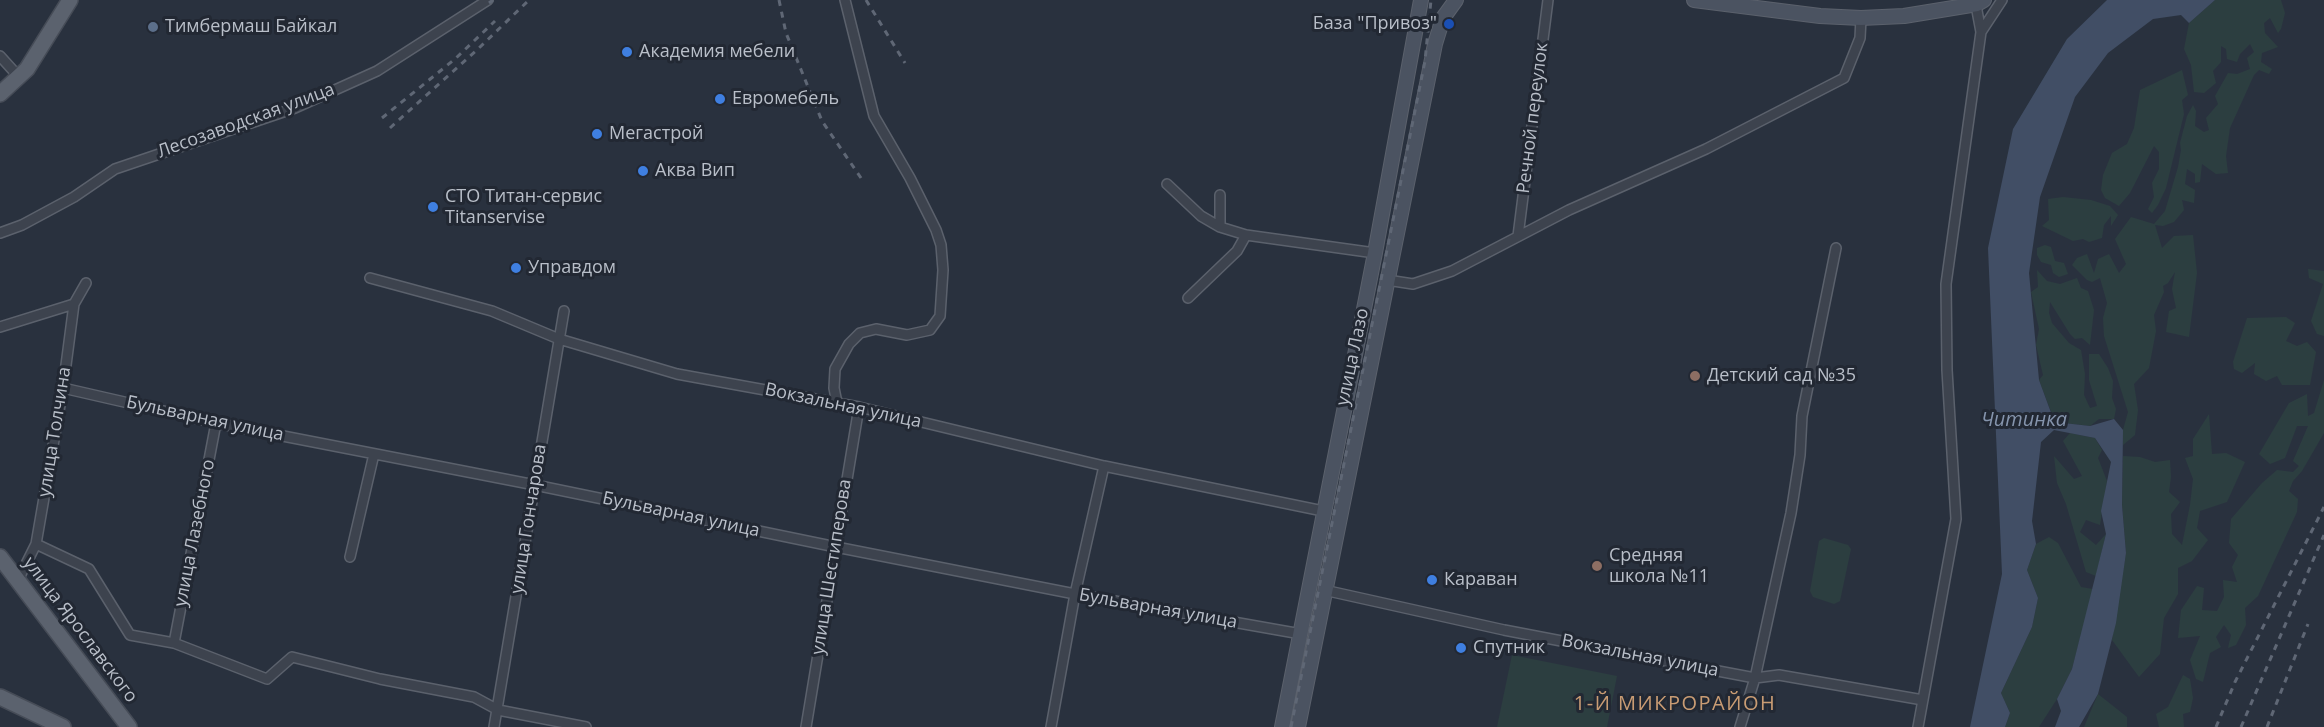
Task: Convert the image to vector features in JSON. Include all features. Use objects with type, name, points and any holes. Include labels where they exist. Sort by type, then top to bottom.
[{"type":"main road","points":[[0,94],[33,59],[70,0]]},
{"type":"main road","name":"улица Лазо","points":[[1282,727],[1375,253],[1420,0]]},
{"type":"main road","name":"улица Лазо","points":[[1298,727],[1435,44],[1443,18],[1456,0]]},
{"type":"main road","points":[[1694,0],[1862,18],[1904,16],[1979,1]]},
{"type":"main road","points":[[1943,10],[1958,0]]},
{"type":"main road","name":"улица Ярославского","points":[[0,557],[129,727]]},
{"type":"main road","points":[[0,696],[60,726]]},
{"type":"street","name":"Лесозаводская улица","points":[[0,233],[22,225],[74,197],[115,169],[295,108],[377,71],[488,0]]},
{"type":"street","points":[[837,403],[834,388],[835,369],[849,344],[860,333],[876,329],[907,335],[930,330],[940,316],[943,270],[941,245],[936,230],[910,178],[874,116],[845,0]]},
{"type":"street","name":"Речной переулок","points":[[1518,236],[1548,0]]},
{"type":"street","points":[[1981,32],[2002,0]]},
{"type":"street","points":[[1918,727],[1956,519],[1947,370],[1946,284],[1981,32],[1979,1]]},
{"type":"street","points":[[1387,280],[1413,284],[1452,271],[1569,210],[1706,148],[1844,78],[1860,38],[1862,18]]},
{"type":"street","points":[[0,56],[19,76]]},
{"type":"street","points":[[1167,184],[1201,216],[1220,228],[1246,235],[1375,253]]},
{"type":"street","points":[[1220,195],[1220,228]]},
{"type":"street","points":[[1188,298],[1237,251],[1246,235]]},
{"type":"street","points":[[1740,727],[1755,678],[1791,513],[1800,455],[1802,416],[1836,248]]},
{"type":"street","name":"Вокзальная улица","points":[[370,278],[492,311],[559,339],[677,374],[859,407],[1104,466],[1323,511]]},
{"type":"street","name":"улица Толчина","points":[[18,580],[36,544],[63,388],[74,304],[86,283]]},
{"type":"street","points":[[0,327],[74,304]]},
{"type":"street","name":"улица Гончарова","points":[[494,727],[564,311]]},
{"type":"street","name":"Бульварная улица","points":[[63,388],[216,423],[836,547],[1075,594],[1301,634]]},
{"type":"street","name":"улица Шестиперова","points":[[806,727],[859,407]]},
{"type":"street","name":"улица Лазебного","points":[[174,643],[216,423]]},
{"type":"street","points":[[350,557],[374,454]]},
{"type":"street","points":[[1051,727],[1075,594],[1104,466]]},
{"type":"street","points":[[36,544],[89,569],[130,635],[174,643],[267,679],[292,657],[380,679],[474,697],[498,710],[586,727]]},
{"type":"street","name":"Вокзальная улица","points":[[1324,590],[1504,630],[1755,678],[1779,675],[1923,700]]},
{"type":"shaded area","points":[[2215,0],[2281,0],[2285,13],[2281,29],[2278,33],[2270,18],[2264,23],[2265,33],[2278,47],[2262,53],[2261,62],[2272,69],[2269,74],[2259,70],[2254,75],[2230,128],[2226,156],[2228,173],[2216,174],[2202,164],[2200,182],[2195,183],[2195,174],[2187,169],[2185,184],[2195,190],[2194,203],[2182,200],[2184,210],[2174,222],[2163,226],[2155,225],[2162,248],[2174,236],[2193,235],[2197,273],[2189,337],[2166,332],[2169,311],[2176,308],[2172,289],[2175,272],[2168,283],[2163,286],[2164,292],[2154,315],[2156,331],[2149,368],[2134,384],[2138,410],[2135,435],[2123,445],[2123,430],[2128,412],[2104,336],[2103,318],[2107,303],[2100,278],[2092,282],[2087,280],[2072,265],[2077,258],[2087,254],[2094,273],[2098,259],[2109,254],[2119,273],[2126,264],[2115,239],[2131,217],[2154,224],[2165,211],[2178,167],[2180,143],[2187,116],[2193,105],[2196,111],[2195,126],[2204,132],[2209,130],[2206,118],[2218,104],[2215,96],[2228,73],[2237,74],[2250,69],[2247,58],[2254,52],[2250,44],[2240,54],[2237,62],[2227,59],[2226,49],[2221,46],[2221,62],[2213,71],[2216,83],[2204,93],[2194,92],[2191,65],[2184,49],[2189,23]]},
{"type":"shaded area","points":[[2182,70],[2188,95],[2182,100],[2184,114],[2166,188],[2152,213],[2148,209],[2154,197],[2152,183],[2159,169],[2159,152],[2154,146],[2130,193],[2119,206],[2105,198],[2101,190],[2103,175],[2112,153],[2127,144],[2134,128],[2140,90]]},
{"type":"shaded area","points":[[2063,197],[2091,200],[2110,206],[2118,215],[2111,226],[2111,216],[2104,225],[2102,238],[2089,242],[2083,239],[2073,241],[2042,226],[2049,220],[2048,199]]},
{"type":"shaded area","points":[[2045,245],[2051,247],[2055,261],[2064,263],[2068,274],[2059,277],[2053,273],[2051,265],[2041,262],[2037,255],[2037,248]]},
{"type":"shaded area","points":[[2308,269],[2324,271],[2324,336],[2317,334],[2311,321],[2323,284],[2309,278]]},
{"type":"shaded area","points":[[2037,270],[2047,281],[2060,284],[2077,278],[2081,288],[2088,291],[2094,310],[2090,345],[2082,338],[2075,339],[2070,334],[2050,302],[2049,313],[2052,323],[2069,343],[2081,350],[2085,374],[2084,395],[2090,408],[2097,406],[2089,380],[2089,354],[2099,354],[2108,368],[2113,381],[2112,398],[2116,409],[2114,419],[2099,419],[2090,426],[2064,423],[2053,417],[2039,380],[2043,375],[2036,345],[2039,329],[2031,292],[2038,287]]},
{"type":"shaded area","points":[[2286,317],[2295,323],[2286,341],[2297,346],[2307,342],[2316,352],[2310,385],[2282,385],[2277,376],[2266,381],[2254,374],[2255,363],[2242,373],[2234,369],[2233,362],[2247,318]]},
{"type":"shaded area","points":[[2324,380],[2324,433],[2289,491],[2298,499],[2297,512],[2258,596],[2245,608],[2246,625],[2236,645],[2228,648],[2231,635],[2224,625],[2216,637],[2221,647],[2210,653],[2203,682],[2196,679],[2190,660],[2200,636],[2178,638],[2181,610],[2197,586],[2204,588],[2202,610],[2217,611],[2224,597],[2223,580],[2237,582],[2232,567],[2238,555],[2229,543],[2231,519],[2262,483],[2277,470],[2293,472],[2299,466],[2293,461],[2308,426],[2297,426],[2285,458],[2270,464],[2259,454],[2289,403],[2307,394],[2308,416],[2314,413]]},
{"type":"shaded area","points":[[2209,414],[2212,454],[2226,453],[2245,462],[2227,502],[2200,511],[2197,528],[2208,540],[2192,561],[2178,568],[2178,594],[2164,618],[2160,654],[2139,677],[2112,640],[2126,553],[2122,505],[2123,456],[2140,457],[2155,462],[2170,460],[2169,492],[2180,502],[2171,514],[2172,534],[2182,545],[2193,479],[2185,458],[2193,456],[2193,439]]},
{"type":"shaded area","points":[[2070,433],[2095,438],[2102,450],[2098,458],[2107,481],[2100,525],[2086,520],[2080,532],[2096,545],[2106,534],[2096,576],[2086,572],[2066,504],[2057,483],[2054,456],[2074,479],[2082,476],[2063,441]]},
{"type":"shaded area","points":[[2049,537],[2058,543],[2081,587],[2093,589],[2072,669],[2057,699],[2039,727],[2005,727],[2010,713],[2001,693],[2032,627],[2038,598],[2027,570],[2036,544]]},
{"type":"shaded area","points":[[1824,538],[1848,545],[1851,549],[1840,601],[1834,604],[1813,597],[1810,591],[1819,541]]},
{"type":"shaded area","points":[[1512,655],[1617,676],[1607,727],[1497,727]]},
{"type":"shaded area","points":[[2183,675],[2190,679],[2193,698],[2190,712],[2183,714],[2184,727],[2159,727],[2156,714],[2168,707]]},
{"type":"shaded area","points":[[2098,694],[2127,717],[2127,727],[2084,727]]},
{"type":"water","name":"Читинка","points":[[2107,0],[2215,0],[2189,23],[2181,15],[2153,19],[2108,53],[2075,97],[2040,197],[2029,273],[2039,380],[2053,418],[2064,423],[2090,426],[2114,419],[2123,430],[2122,505],[2126,553],[2116,623],[2098,694],[2079,727],[2055,727],[2061,711],[2057,699],[2072,669],[2106,534],[2101,511],[2111,462],[2095,438],[2054,430],[2041,442],[2032,521],[2036,544],[2027,570],[2038,598],[2032,627],[2001,693],[2010,713],[2005,727],[1970,727],[2002,574],[1988,248],[2013,129],[2067,39]]},
{"type":"railway","points":[[489,3],[493,0]]},
{"type":"railway","points":[[390,128],[529,0]]},
{"type":"railway","points":[[779,0],[786,33],[822,121],[861,178]]},
{"type":"railway","points":[[866,0],[905,63]]},
{"type":"railway","points":[[1291,727],[1425,61],[1431,0]]},
{"type":"railway","points":[[382,118],[455,59],[495,21]]},
{"type":"railway","points":[[2216,727],[2235,682],[2324,507]]},
{"type":"railway","points":[[2241,727],[2324,535]]},
{"type":"railway","points":[[2267,727],[2308,624]]},
{"type":"place","name":"База \"Привоз\"","points":[[1449,24]]},
{"type":"place","name":"Тимбермаш Байкал","points":[[153,27]]},
{"type":"place","name":"Академия мебели","points":[[627,52]]},
{"type":"place","name":"Евромебель","points":[[720,99]]},
{"type":"place","name":"Мегастрой","points":[[597,134]]},
{"type":"place","name":"Аква Вип","points":[[643,171]]},
{"type":"place","name":"СТО Титан-сервис Titanservise","points":[[433,207]]},
{"type":"place","name":"Управдом","points":[[516,268]]},
{"type":"place","name":"Детский сад №35","points":[[1695,376]]},
{"type":"place","name":"Средняя школа №11","points":[[1597,566]]},
{"type":"place","name":"Караван","points":[[1432,580]]},
{"type":"place","name":"Спутник","points":[[1461,648]]},
{"type":"district","name":"1-Й МИКРОРАЙОН","points":[[1675,704]]}]
